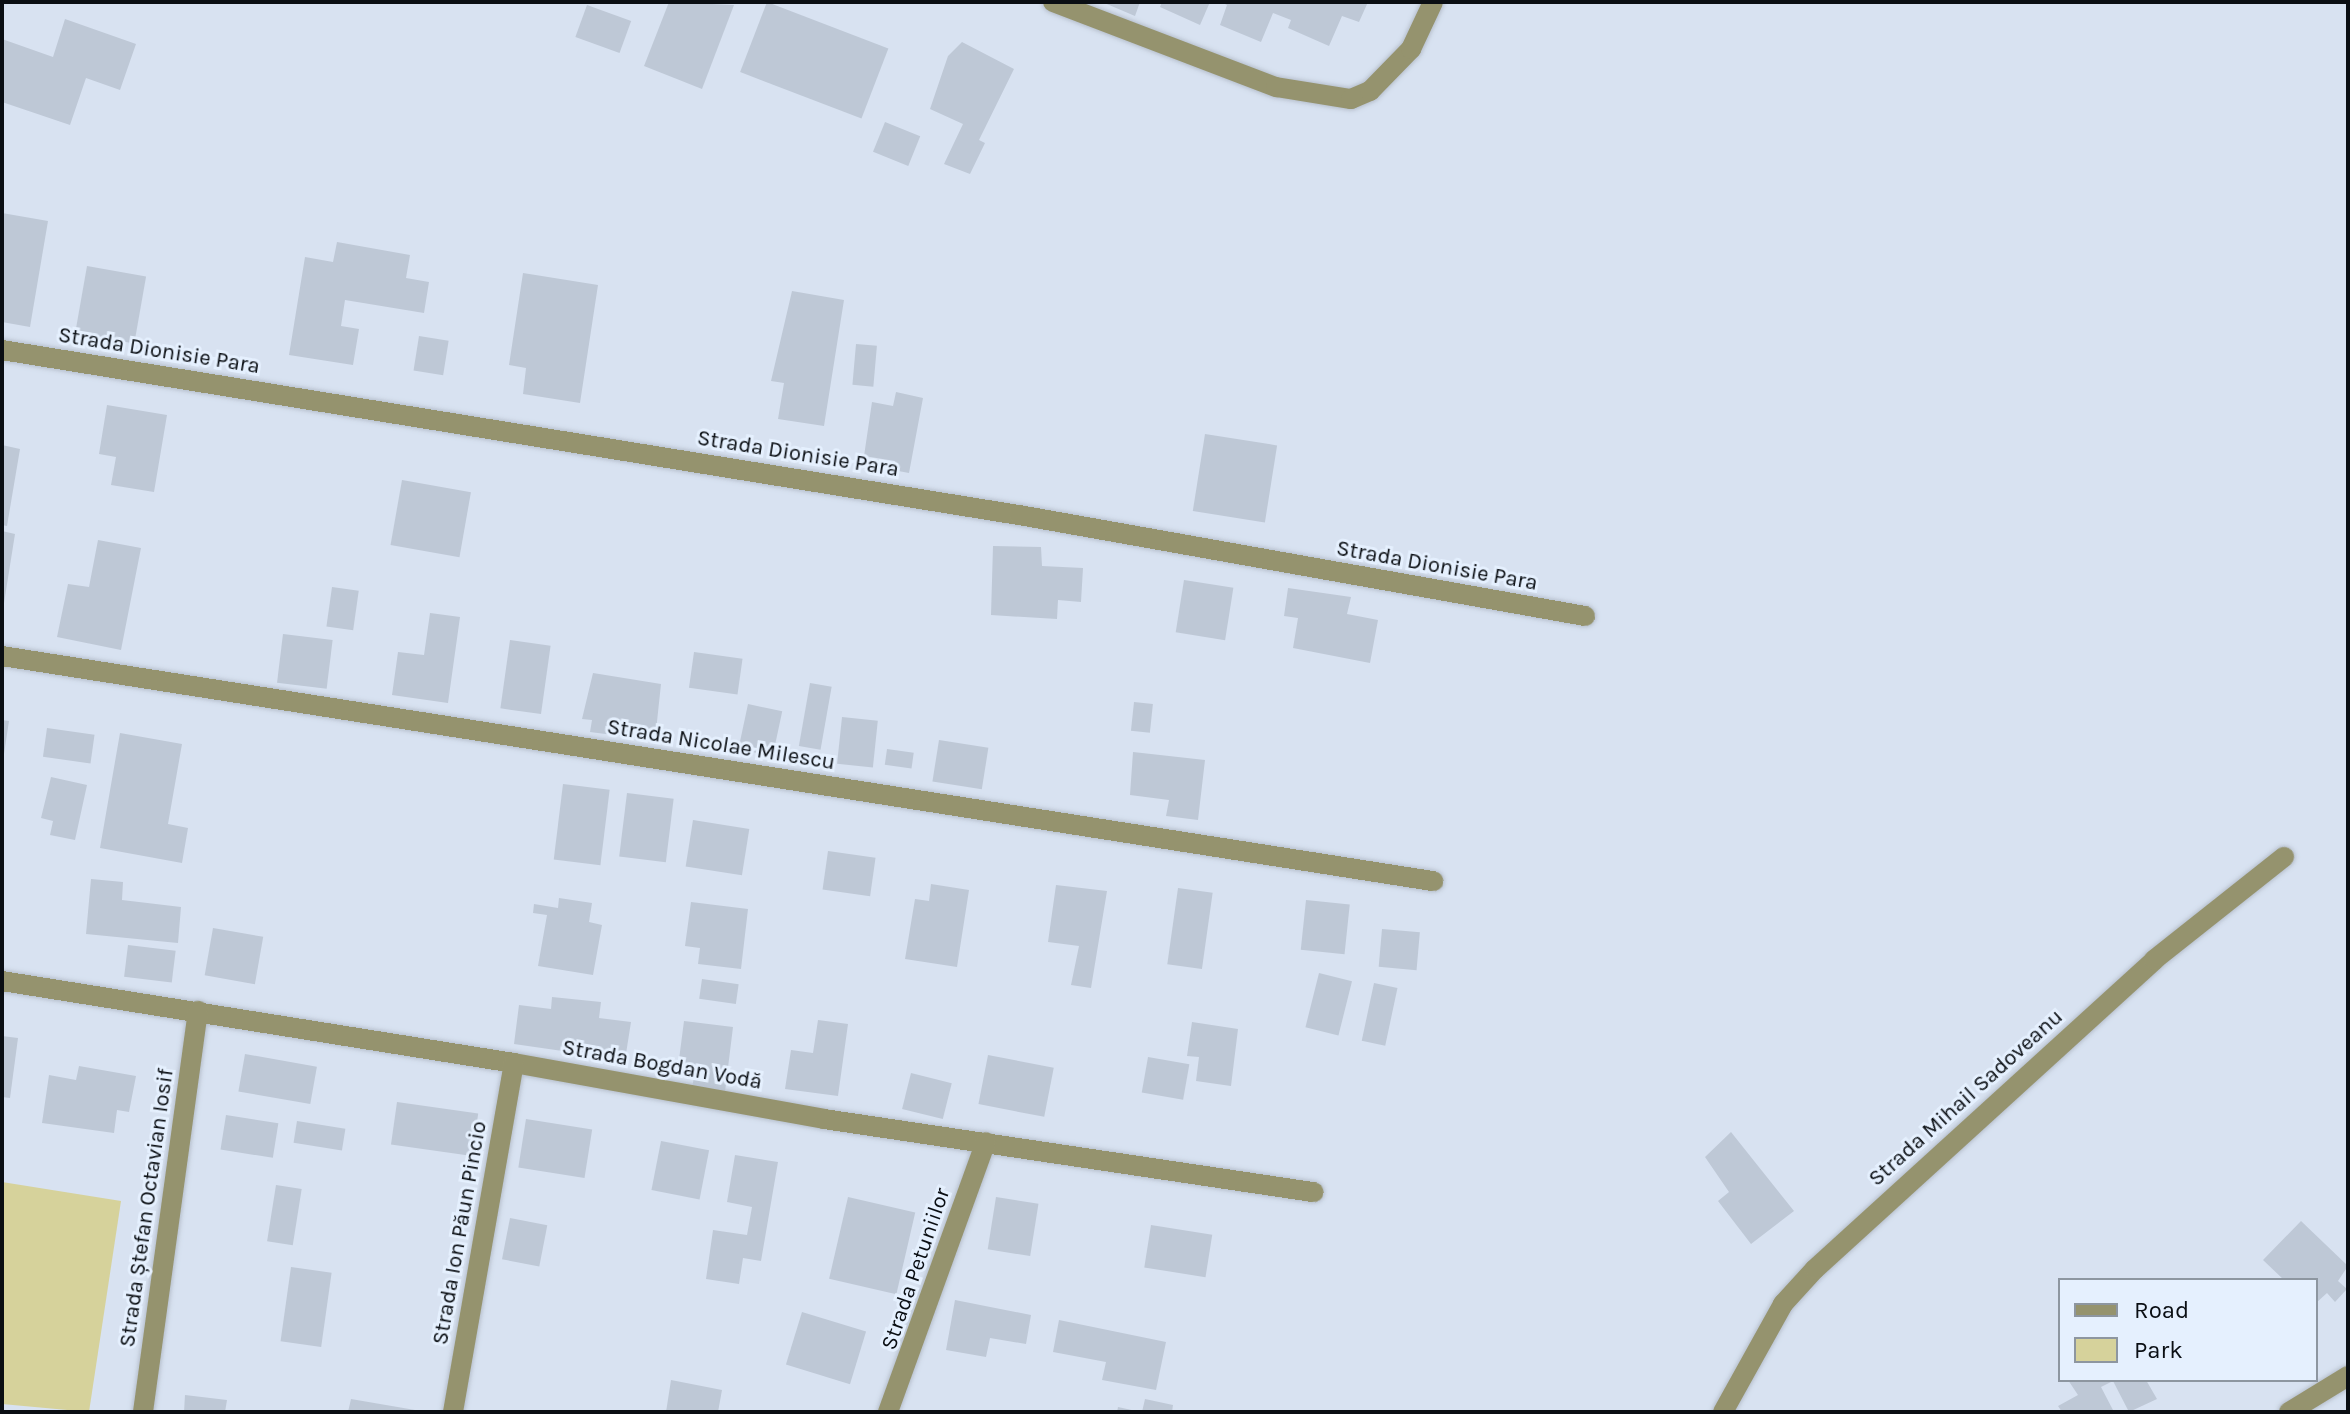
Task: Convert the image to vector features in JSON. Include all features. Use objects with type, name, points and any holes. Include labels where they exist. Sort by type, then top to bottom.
[{"type":"street","points":[[1053,2],[1276,87],[1351,99],[1370,91],[1411,49],[1433,2]]},
{"type":"street","name":"Strada Dionisie Para","points":[[2,350],[1004,513],[1585,616]]},
{"type":"street","name":"Strada Nicolae Milescu","points":[[2,656],[1433,881]]},
{"type":"street","name":"Strada Mihail Sadoveanu","points":[[1723,1412],[1783,1304],[1815,1269],[2154,960],[2284,857]]},
{"type":"street","name":"Strada Bogdan Vodă","points":[[2,981],[514,1063],[824,1119],[1314,1192]]},
{"type":"street","name":"Strada Ștefan Octavian Iosif","points":[[143,1412],[198,1011]]},
{"type":"street","name":"Strada Ion Păun Pincio","points":[[453,1412],[514,1063]]},
{"type":"street","name":"Strada Petuniilor","points":[[888,1412],[986,1142]]},
{"type":"street","points":[[2289,1412],[2348,1376]]},
{"type":"green space","points":[[2,1182],[121,1201],[89,1412],[2,1404]]},
{"type":"building","points":[[669,2],[734,5],[702,89],[644,66]]},
{"type":"building","points":[[767,2],[888,49],[861,119],[740,72]]},
{"type":"building","points":[[1102,2],[1140,2],[1135,16]]},
{"type":"building","points":[[1162,2],[1210,2],[1200,25],[1160,7]]},
{"type":"building","points":[[1221,2],[1368,2],[1359,22],[1342,16],[1329,46],[1288,28],[1291,20],[1273,13],[1261,42],[1220,25],[1227,5]]},
{"type":"building","points":[[587,5],[631,21],[620,53],[575,37]]},
{"type":"building","points":[[65,19],[136,44],[120,90],[86,78],[70,125],[2,102],[2,39],[53,57]]},
{"type":"building","points":[[962,42],[1014,69],[979,140],[985,143],[970,174],[944,164],[963,124],[930,109],[948,56]]},
{"type":"building","points":[[885,122],[920,136],[908,166],[873,152]]},
{"type":"building","points":[[2,213],[48,221],[30,327],[2,322]]},
{"type":"building","points":[[337,242],[410,255],[406,278],[429,282],[424,313],[345,300],[341,326],[359,329],[353,365],[289,355],[305,257],[333,262]]},
{"type":"building","points":[[87,266],[146,276],[134,343],[75,333]]},
{"type":"building","points":[[523,273],[598,285],[580,403],[523,394],[526,368],[509,365]]},
{"type":"building","points":[[792,291],[844,300],[824,426],[778,419],[784,383],[771,381]]},
{"type":"building","points":[[419,336],[449,341],[443,375],[414,371]]},
{"type":"building","points":[[856,344],[877,346],[873,387],[852,385]]},
{"type":"building","points":[[896,392],[923,398],[909,473],[893,470],[895,461],[864,456],[872,402],[893,406]]},
{"type":"building","points":[[107,405],[167,415],[154,492],[111,485],[116,457],[99,454]]},
{"type":"building","points":[[1205,434],[1277,445],[1265,522],[1193,511]]},
{"type":"building","points":[[2,445],[20,449],[7,526],[2,525]]},
{"type":"building","points":[[402,480],[471,492],[459,557],[391,545]]},
{"type":"building","points":[[2,531],[15,534],[4,603],[2,603]]},
{"type":"building","points":[[98,540],[141,548],[121,650],[57,637],[68,584],[89,587]]},
{"type":"building","points":[[993,546],[1041,547],[1042,566],[1083,568],[1081,602],[1058,600],[1057,619],[991,615]]},
{"type":"building","points":[[1184,580],[1233,588],[1225,640],[1176,632]]},
{"type":"building","points":[[332,587],[359,591],[353,630],[326,627]]},
{"type":"building","points":[[1288,588],[1351,597],[1347,614],[1378,620],[1370,663],[1293,648],[1298,618],[1284,616]]},
{"type":"building","points":[[430,613],[460,617],[448,703],[392,695],[398,652],[424,655]]},
{"type":"building","points":[[283,634],[333,640],[327,689],[277,683]]},
{"type":"building","points":[[510,640],[551,646],[541,714],[500,708]]},
{"type":"building","points":[[694,652],[743,659],[738,694],[689,688]]},
{"type":"building","points":[[593,673],[661,684],[656,731],[647,730],[645,739],[590,732],[592,720],[582,719]]},
{"type":"building","points":[[810,683],[832,687],[821,750],[799,746]]},
{"type":"building","points":[[1134,702],[1153,704],[1150,733],[1131,731]]},
{"type":"building","points":[[748,704],[782,711],[773,756],[738,749]]},
{"type":"building","points":[[842,717],[878,721],[873,768],[837,764]]},
{"type":"building","points":[[2,720],[9,721],[4,754],[2,753]]},
{"type":"building","points":[[47,728],[95,735],[90,763],[43,757]]},
{"type":"building","points":[[120,733],[182,744],[168,824],[188,828],[182,863],[100,848]]},
{"type":"building","points":[[939,740],[988,748],[982,789],[932,781]]},
{"type":"building","points":[[887,749],[914,753],[912,769],[885,765]]},
{"type":"building","points":[[1133,752],[1205,760],[1198,820],[1166,816],[1169,800],[1130,795]]},
{"type":"building","points":[[51,777],[87,785],[75,840],[50,835],[53,821],[41,818]]},
{"type":"building","points":[[563,784],[610,790],[600,865],[554,859]]},
{"type":"building","points":[[627,793],[674,799],[666,862],[619,857]]},
{"type":"building","points":[[693,820],[749,829],[742,875],[686,866]]},
{"type":"building","points":[[828,851],[876,858],[870,896],[823,890]]},
{"type":"building","points":[[91,879],[123,882],[122,900],[181,907],[178,943],[86,934]]},
{"type":"building","points":[[931,884],[969,890],[957,967],[905,959],[915,899],[929,901]]},
{"type":"building","points":[[1056,885],[1107,891],[1091,988],[1071,985],[1079,946],[1048,942]]},
{"type":"building","points":[[1178,888],[1213,893],[1202,969],[1167,964]]},
{"type":"building","points":[[559,898],[592,903],[589,922],[602,925],[593,975],[538,966],[547,915],[533,913],[534,904],[558,908]]},
{"type":"building","points":[[1306,900],[1350,905],[1345,954],[1301,950]]},
{"type":"building","points":[[691,902],[748,909],[741,969],[698,964],[700,948],[685,946]]},
{"type":"building","points":[[213,928],[263,937],[255,984],[205,975]]},
{"type":"building","points":[[1382,929],[1420,932],[1417,970],[1379,967]]},
{"type":"building","points":[[128,945],[176,951],[172,983],[124,977]]},
{"type":"building","points":[[1319,973],[1352,981],[1338,1036],[1305,1027]]},
{"type":"building","points":[[702,979],[739,984],[736,1004],[699,999]]},
{"type":"building","points":[[1374,983],[1397,988],[1385,1046],[1362,1041]]},
{"type":"building","points":[[552,997],[601,1002],[599,1018],[631,1022],[625,1060],[514,1044],[519,1005],[551,1009]]},
{"type":"building","points":[[818,1020],[848,1024],[838,1096],[785,1089],[791,1050],[813,1053]]},
{"type":"building","points":[[684,1021],[733,1027],[725,1092],[692,1087],[694,1078],[677,1075]]},
{"type":"building","points":[[1192,1022],[1238,1029],[1231,1086],[1196,1081],[1199,1057],[1187,1056]]},
{"type":"building","points":[[2,1036],[18,1038],[10,1098],[2,1097]]},
{"type":"building","points":[[245,1054],[317,1067],[310,1104],[238,1091]]},
{"type":"building","points":[[988,1055],[1054,1068],[1044,1117],[978,1104]]},
{"type":"building","points":[[1148,1057],[1189,1064],[1183,1100],[1142,1092]]},
{"type":"building","points":[[79,1066],[136,1076],[129,1112],[117,1110],[114,1133],[42,1123],[49,1075],[76,1080]]},
{"type":"building","points":[[911,1073],[952,1083],[943,1119],[902,1109]]},
{"type":"building","points":[[397,1102],[478,1113],[472,1156],[391,1145]]},
{"type":"building","points":[[226,1115],[278,1123],[273,1158],[221,1150]]},
{"type":"building","points":[[526,1119],[592,1129],[585,1178],[518,1167]]},
{"type":"building","points":[[297,1121],[345,1129],[342,1150],[294,1143]]},
{"type":"building","points":[[1731,1132],[1794,1211],[1751,1244],[1718,1201],[1729,1192],[1705,1157]]},
{"type":"building","points":[[661,1141],[709,1150],[700,1199],[651,1190]]},
{"type":"building","points":[[735,1155],[778,1162],[761,1261],[743,1258],[739,1284],[706,1279],[713,1230],[747,1235],[752,1207],[727,1202]]},
{"type":"building","points":[[276,1185],[302,1189],[293,1245],[267,1241]]},
{"type":"building","points":[[848,1197],[915,1213],[896,1294],[829,1279]]},
{"type":"building","points":[[996,1197],[1038,1204],[1030,1256],[988,1249]]},
{"type":"building","points":[[510,1218],[547,1225],[539,1266],[502,1259]]},
{"type":"building","points":[[2301,1221],[2348,1266],[2338,1281],[2347,1289],[2335,1302],[2327,1293],[2318,1301],[2318,1278],[2282,1278],[2263,1260]]},
{"type":"building","points":[[1151,1225],[1212,1235],[1206,1277],[1144,1267]]},
{"type":"building","points":[[291,1267],[332,1273],[321,1347],[281,1341]]},
{"type":"building","points":[[955,1300],[1031,1315],[1026,1344],[990,1338],[986,1357],[946,1350]]},
{"type":"building","points":[[802,1312],[866,1332],[850,1384],[786,1365]]},
{"type":"building","points":[[1059,1320],[1166,1342],[1156,1390],[1102,1380],[1106,1362],[1053,1352]]},
{"type":"building","points":[[671,1380],[722,1390],[718,1412],[666,1412]]},
{"type":"building","points":[[2069,1382],[2111,1382],[2101,1387],[2114,1412],[2062,1412],[2058,1406],[2078,1395]]},
{"type":"building","points":[[2114,1382],[2147,1382],[2157,1399],[2129,1412]]},
{"type":"building","points":[[185,1395],[227,1400],[225,1412],[184,1412]]},
{"type":"building","points":[[351,1399],[415,1410],[415,1412],[348,1412]]},
{"type":"building","points":[[1145,1399],[1173,1405],[1172,1412],[1142,1412]]},
{"type":"building","points":[[1118,1407],[1136,1411],[1136,1412],[1117,1412]]}]
